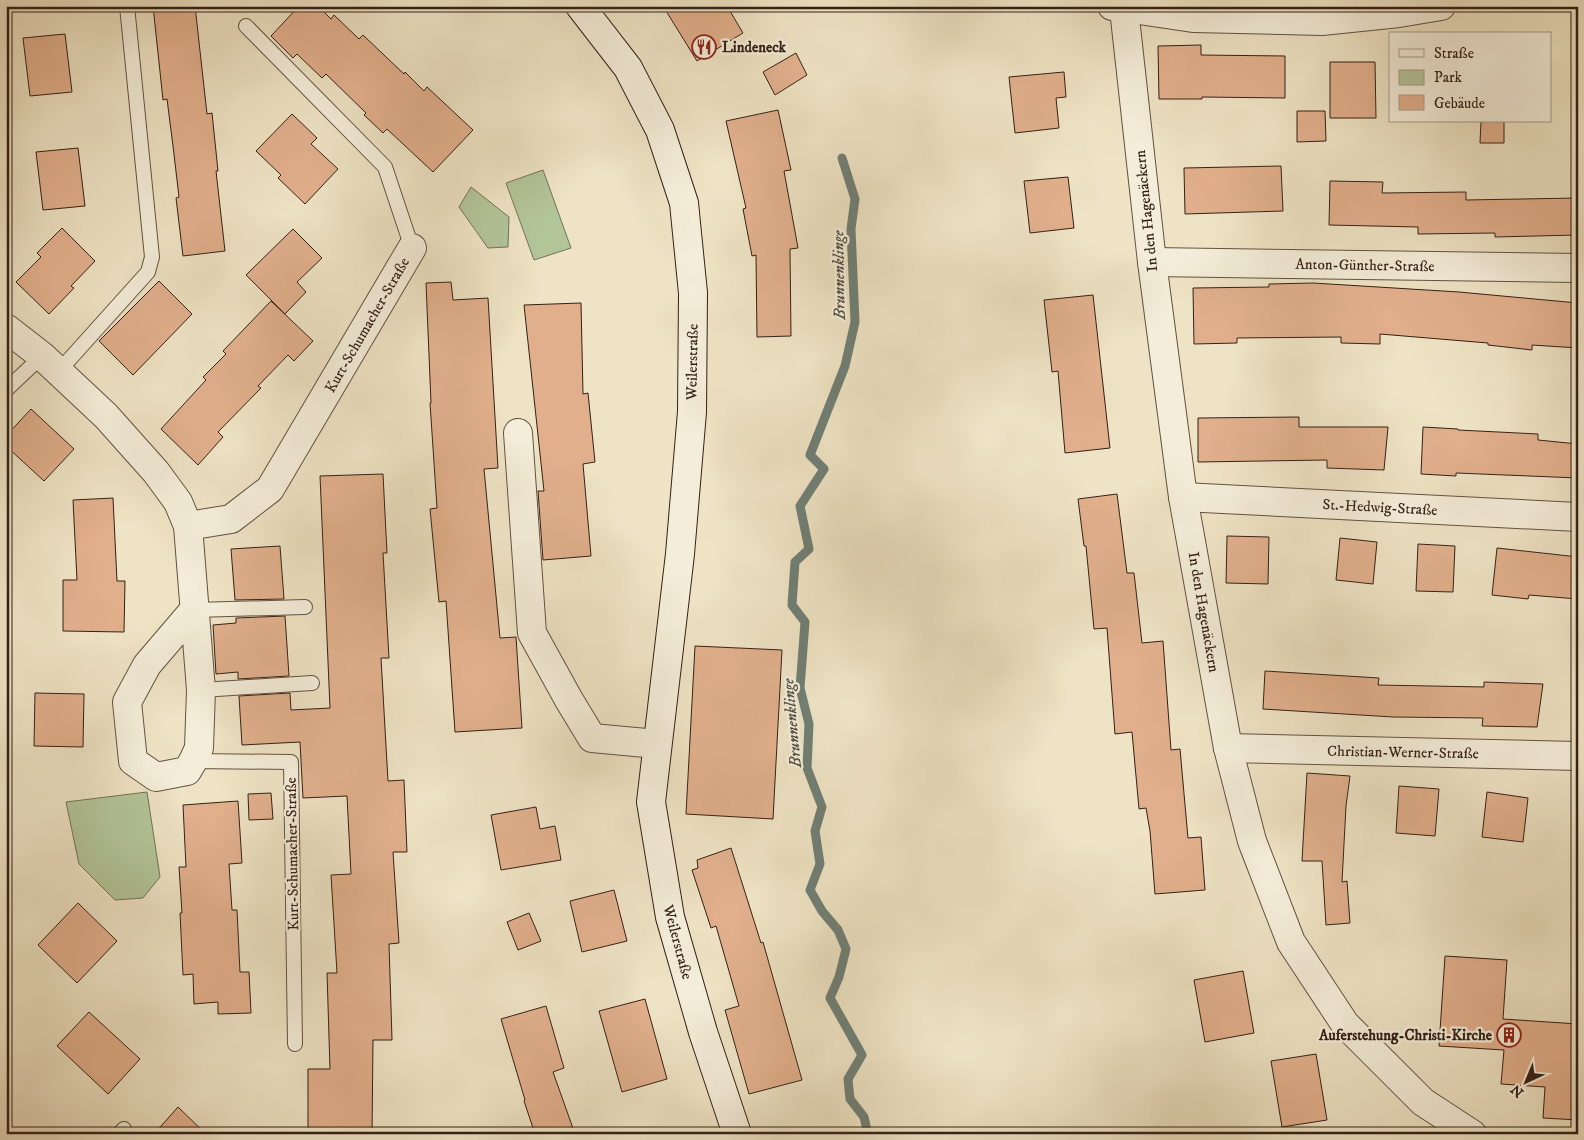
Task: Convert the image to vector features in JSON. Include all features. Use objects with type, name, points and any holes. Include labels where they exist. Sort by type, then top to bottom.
[{"type":"street","name":"Weilerstraße","points":[[580,6],[628,68],[660,130],[684,203],[693,293],[692,412],[680,554],[651,802],[670,917],[703,1032],[737,1134]]},
{"type":"street","points":[[1118,8],[1193,18],[1322,21],[1399,13],[1441,6]]},
{"type":"street","name":"In den Hagenäckern","points":[[1118,8],[1183,497],[1228,748],[1252,841],[1291,942],[1345,1024],[1423,1102],[1472,1134]]},
{"type":"street","name":"Kurt-Schumacher-Straße","points":[[188,526],[231,518],[270,489],[412,248]]},
{"type":"street","name":"Anton-Günther-Straße","points":[[1152,262],[1578,268]]},
{"type":"street","points":[[6,328],[51,363],[106,416],[156,472],[178,502],[188,526],[201,690],[198,748],[187,770],[156,777],[133,762],[127,702],[147,665],[194,610]]},
{"type":"street","points":[[518,433],[532,633],[592,738],[657,744]]},
{"type":"street","name":"St.-Hedwig-Straße","points":[[1183,497],[1578,516]]},
{"type":"street","name":"Christian-Werner-Straße","points":[[1228,748],[1578,756]]},
{"type":"lane","points":[[6,390],[51,363],[148,272],[152,257],[127,6]]},
{"type":"lane","name":"Kurt-Schumacher-Straße","points":[[246,26],[384,167],[412,248]]},
{"type":"lane","points":[[194,610],[305,607]]},
{"type":"lane","points":[[201,690],[312,683]]},
{"type":"lane","name":"Kurt-Schumacher-Straße","points":[[193,761],[291,762],[295,1044]]},
{"type":"green space","points":[[543,170],[571,248],[534,260],[506,183]]},
{"type":"green space","points":[[471,187],[509,217],[508,247],[488,248],[459,207]]},
{"type":"green space","points":[[147,792],[160,877],[143,898],[115,900],[79,864],[66,802]]},
{"type":"building","points":[[153,6],[195,6],[207,114],[212,113],[225,251],[183,256],[176,198],[179,197],[173,146],[167,99],[163,100]]},
{"type":"building","points":[[299,6],[318,6],[331,19],[334,15],[359,39],[363,35],[404,74],[405,72],[424,91],[427,87],[473,130],[433,172],[387,129],[383,133],[364,115],[366,113],[326,74],[322,78],[297,54],[293,58],[271,36]]},
{"type":"building","name":"Lindeneck","points":[[663,6],[727,6],[743,33],[697,61]]},
{"type":"building","points":[[65,34],[72,92],[30,96],[23,38]]},
{"type":"building","points":[[1201,45],[1201,55],[1285,56],[1285,98],[1202,97],[1202,99],[1159,99],[1158,46]]},
{"type":"building","points":[[796,53],[807,75],[775,95],[763,72]]},
{"type":"building","points":[[1330,62],[1375,62],[1376,118],[1330,118]]},
{"type":"building","points":[[1064,72],[1066,97],[1056,98],[1059,128],[1015,133],[1009,77]]},
{"type":"building","points":[[778,110],[791,170],[784,171],[798,248],[790,249],[791,336],[757,337],[756,255],[752,256],[743,209],[746,208],[726,121]]},
{"type":"building","points":[[1297,111],[1325,111],[1326,141],[1297,142]]},
{"type":"building","points":[[292,114],[317,138],[311,144],[338,169],[305,204],[278,178],[281,175],[256,151]]},
{"type":"building","points":[[1481,122],[1504,122],[1504,143],[1480,143]]},
{"type":"building","points":[[78,148],[85,206],[43,210],[36,152]]},
{"type":"building","points":[[1281,166],[1283,211],[1185,214],[1184,168]]},
{"type":"building","points":[[1068,177],[1074,228],[1030,233],[1024,181]]},
{"type":"building","points":[[1330,181],[1383,182],[1382,193],[1466,192],[1466,200],[1578,198],[1578,235],[1495,237],[1495,233],[1418,234],[1418,227],[1329,225]]},
{"type":"building","points":[[62,228],[95,261],[71,286],[74,288],[49,314],[16,282],[41,257],[37,253]]},
{"type":"building","points":[[293,229],[322,258],[297,282],[306,292],[285,314],[246,275]]},
{"type":"building","points":[[159,281],[192,314],[133,375],[99,341]]},
{"type":"building","points":[[451,282],[453,300],[488,298],[498,468],[484,469],[500,638],[516,637],[522,728],[455,732],[446,601],[439,602],[430,509],[437,508],[430,403],[426,283]]},
{"type":"building","points":[[1313,283],[1459,292],[1578,303],[1578,348],[1532,345],[1532,350],[1488,345],[1488,343],[1380,334],[1380,344],[1341,343],[1341,337],[1237,338],[1237,343],[1194,344],[1193,288],[1269,287],[1269,284]]},
{"type":"building","points":[[1093,295],[1110,448],[1065,453],[1058,371],[1052,372],[1044,300]]},
{"type":"building","points":[[271,301],[313,341],[294,361],[288,355],[258,386],[261,388],[218,432],[223,437],[198,465],[161,429],[206,380],[203,377],[226,354],[223,351]]},
{"type":"building","points":[[581,303],[583,394],[588,393],[595,462],[583,464],[591,556],[543,560],[538,491],[544,491],[524,305]]},
{"type":"building","points":[[31,409],[74,449],[44,481],[6,446],[6,436]]},
{"type":"building","points":[[1299,417],[1299,427],[1388,427],[1384,470],[1327,468],[1327,460],[1198,462],[1198,418]]},
{"type":"building","points":[[1423,427],[1538,434],[1538,440],[1578,444],[1578,478],[1456,473],[1456,476],[1421,474]]},
{"type":"building","points":[[383,474],[387,553],[383,553],[389,658],[381,658],[388,781],[404,780],[407,852],[393,852],[399,943],[389,944],[392,1040],[373,1040],[372,1134],[308,1134],[308,1069],[330,1069],[327,973],[337,973],[331,875],[351,874],[347,796],[303,798],[300,742],[242,745],[239,696],[290,693],[291,710],[330,708],[320,476]]},
{"type":"building","points":[[1117,494],[1127,573],[1134,573],[1142,643],[1163,641],[1171,750],[1180,749],[1188,838],[1201,837],[1205,890],[1155,894],[1150,831],[1146,808],[1139,809],[1132,732],[1115,734],[1107,628],[1094,629],[1086,546],[1084,546],[1078,499]]},
{"type":"building","points":[[113,498],[117,581],[125,581],[124,632],[63,631],[63,580],[77,580],[73,500]]},
{"type":"building","points":[[1227,536],[1269,537],[1268,584],[1226,583]]},
{"type":"building","points":[[1340,538],[1377,542],[1373,584],[1336,580]]},
{"type":"building","points":[[1418,544],[1455,546],[1453,592],[1416,591]]},
{"type":"building","points":[[280,546],[284,599],[235,600],[231,549]]},
{"type":"building","points":[[1497,548],[1578,557],[1578,599],[1529,595],[1528,599],[1492,595]]},
{"type":"building","points":[[285,616],[289,676],[238,679],[238,672],[216,674],[213,625],[236,623],[236,618]]},
{"type":"building","points":[[695,646],[782,650],[773,819],[686,814]]},
{"type":"building","points":[[1265,671],[1379,678],[1378,685],[1484,687],[1484,682],[1543,684],[1537,727],[1482,726],[1483,718],[1393,717],[1263,709]]},
{"type":"building","points":[[35,693],[84,694],[83,747],[34,746]]},
{"type":"building","points":[[1307,773],[1350,776],[1346,806],[1342,882],[1347,881],[1350,923],[1326,925],[1322,861],[1302,861]]},
{"type":"building","points":[[1399,786],[1439,789],[1435,836],[1396,833]]},
{"type":"building","points":[[1487,792],[1528,798],[1523,842],[1482,837]]},
{"type":"building","points":[[271,793],[273,819],[249,820],[248,794]]},
{"type":"building","points":[[238,801],[242,863],[229,864],[232,910],[237,910],[240,972],[249,972],[251,1013],[218,1014],[218,1002],[194,1004],[193,974],[183,975],[179,867],[186,867],[183,805]]},
{"type":"building","points":[[536,807],[540,829],[555,826],[561,860],[501,870],[491,815]]},
{"type":"building","points":[[731,848],[761,943],[763,942],[802,1080],[749,1094],[725,1010],[739,1006],[716,926],[711,928],[692,870],[698,868],[697,860]]},
{"type":"building","points":[[614,890],[627,941],[582,952],[570,901]]},
{"type":"building","points":[[78,903],[117,941],[77,983],[38,945]]},
{"type":"building","points":[[529,913],[541,941],[518,950],[507,922]]},
{"type":"building","name":"Auferstehung-Christi-Kirche","points":[[1445,956],[1507,960],[1503,1019],[1578,1024],[1578,1120],[1543,1118],[1545,1087],[1501,1084],[1504,1050],[1439,1046]]},
{"type":"building","points":[[1243,971],[1254,1033],[1205,1042],[1194,980]]},
{"type":"building","points":[[645,999],[667,1079],[622,1092],[599,1011]]},
{"type":"building","points":[[546,1006],[564,1068],[553,1072],[575,1134],[535,1134],[501,1019]]},
{"type":"building","points":[[89,1012],[140,1059],[108,1094],[57,1046]]},
{"type":"building","points":[[1316,1054],[1327,1120],[1282,1127],[1271,1061]]},
{"type":"building","points":[[178,1107],[206,1134],[154,1134]]},
{"type":"waterway","name":"Brunnenklinge","points":[[842,158],[855,199],[851,229],[855,322],[845,366],[810,455],[824,469],[800,506],[809,549],[795,562],[792,605],[805,622],[800,688],[809,724],[807,768],[822,807],[815,831],[820,864],[810,890],[822,911],[838,930],[846,949],[839,977],[830,998],[862,1055],[848,1079],[850,1099],[864,1117],[868,1134]]},
{"type":"place","name":"Lindeneck","points":[[704,47]]},
{"type":"place","name":"Auferstehung-Christi-Kirche","points":[[1509,1035]]}]
